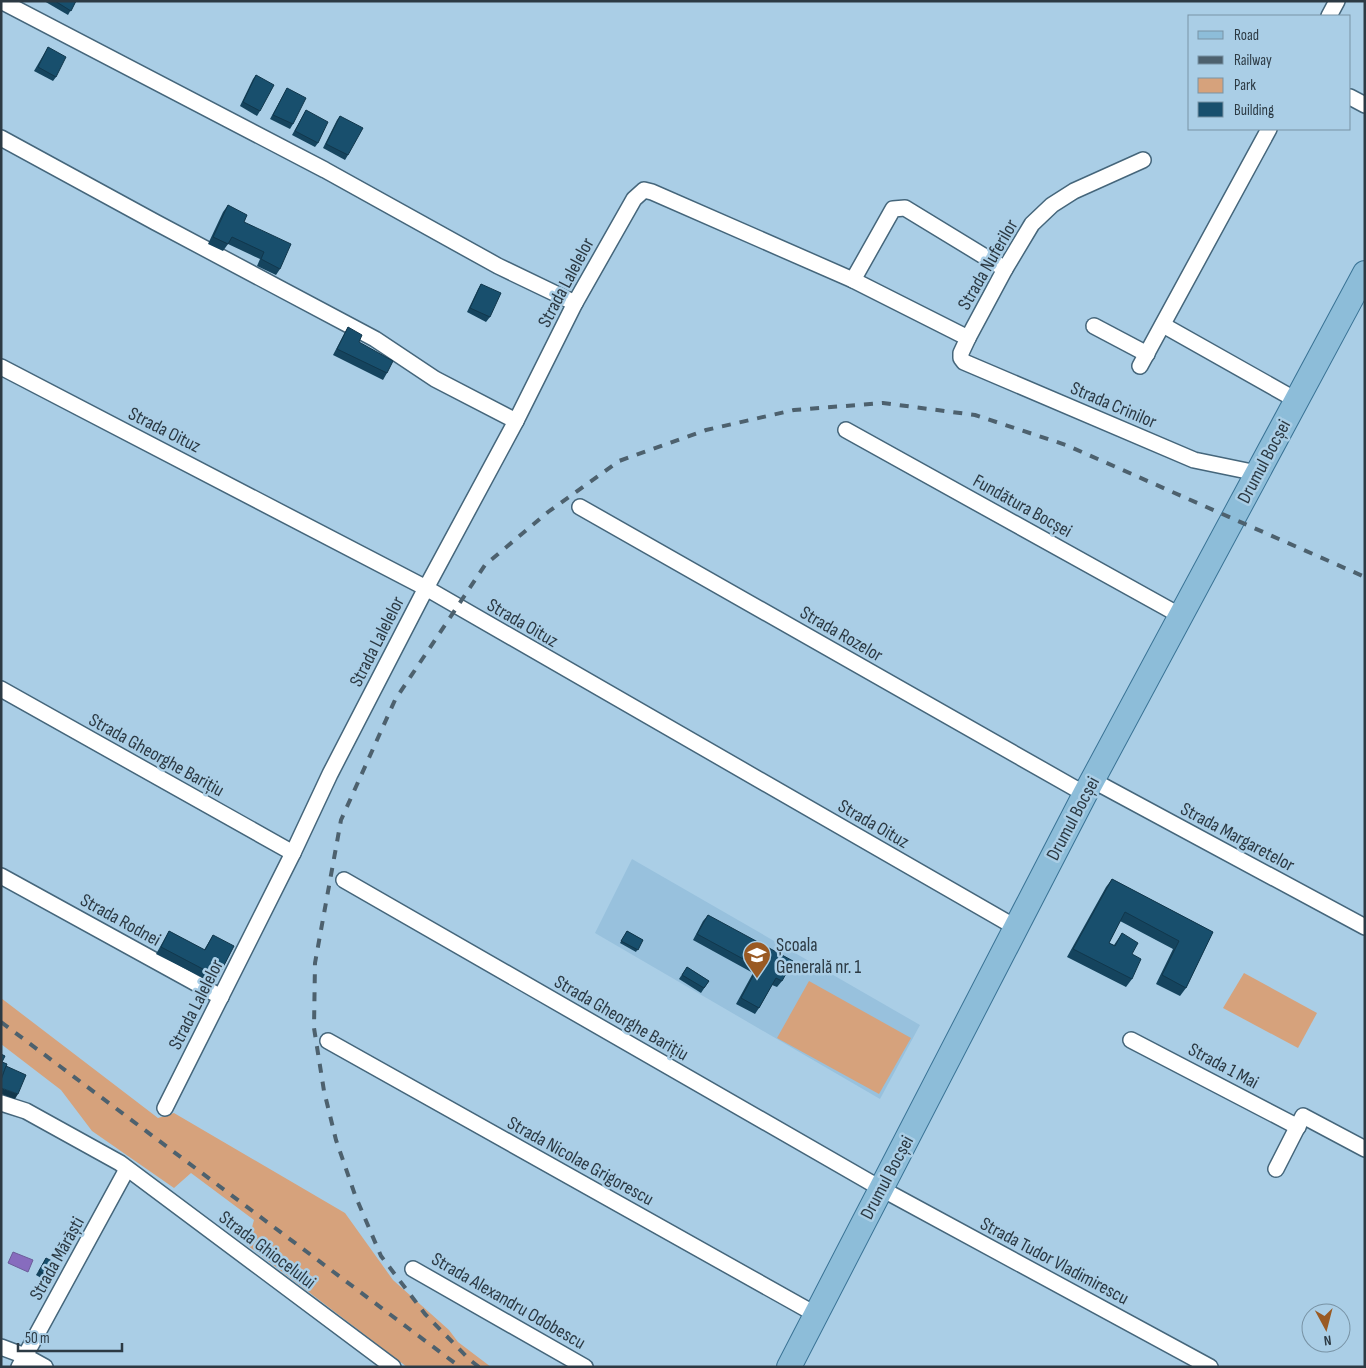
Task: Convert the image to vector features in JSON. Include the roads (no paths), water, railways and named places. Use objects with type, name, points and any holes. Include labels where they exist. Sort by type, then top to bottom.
[{"type":"main road","name":"Drumul Bocșei","points":[[789,1367],[1088,787],[1365,273]]},
{"type":"street","points":[[1,1],[325,170],[498,266],[575,303]]},
{"type":"street","points":[[1330,15],[1337,1]]},
{"type":"street","points":[[1351,97],[1365,105]]},
{"type":"street","points":[[1094,326],[1143,360],[1268,130]]},
{"type":"street","points":[[1,138],[375,339],[434,379],[516,421]]},
{"type":"street","name":"Strada Nuferilor","points":[[961,358],[960,354],[968,338],[1005,269],[1032,224],[1052,205],[1074,191],[1142,160]]},
{"type":"street","name":"Strada Lalelelor","points":[[165,1108],[293,853],[330,774],[426,588],[516,421],[575,303],[634,198],[644,190],[652,192],[853,280]]},
{"type":"street","points":[[968,338],[853,280],[893,209],[905,208],[1005,269]]},
{"type":"street","points":[[1163,326],[1296,400]]},
{"type":"street","name":"Strada Crinilor","points":[[961,358],[964,362],[1194,460],[1257,473]]},
{"type":"street","name":"Strada Oituz","points":[[1,367],[426,588],[1015,927]]},
{"type":"street","name":"Fundătura Bocșei","points":[[846,430],[1181,616]]},
{"type":"street","name":"Strada Rozelor","points":[[580,507],[1088,787]]},
{"type":"street","name":"Strada Gheorghe Barițiu","points":[[1,690],[293,853]]},
{"type":"street","name":"Strada Margaretelor","points":[[1088,787],[1365,926]]},
{"type":"street","name":"Strada Rodnei","points":[[1,876],[221,997]]},
{"type":"street","name":"Strada Gheorghe Barițiu","points":[[344,880],[880,1188]]},
{"type":"street","name":"Strada 1 Mai","points":[[1131,1040],[1298,1126]]},
{"type":"street","name":"Strada Nicolae Grigorescu","points":[[328,1041],[815,1314]]},
{"type":"street","name":"Strada Ghiocelului","points":[[1,1103],[26,1112],[124,1166],[393,1367]]},
{"type":"street","points":[[1276,1170],[1303,1116],[1365,1149]]},
{"type":"street","name":"Strada Mărăști","points":[[22,1362],[124,1166]]},
{"type":"street","name":"Strada Tudor Vladimirescu","points":[[880,1188],[1210,1367]]},
{"type":"street","name":"Strada Alexandru Odobescu","points":[[413,1269],[585,1367]]},
{"type":"street","points":[[1,1347],[22,1362],[45,1367]]},
{"type":"railway","points":[[479,1367],[425,1314],[381,1256],[355,1195],[336,1140],[324,1091],[314,1028],[315,963],[341,820],[395,700],[485,565],[548,512],[619,461],[706,430],[794,410],[883,403],[975,415],[1066,445],[1365,577]]},
{"type":"railway","points":[[1,1022],[460,1367]]},
{"type":"place","name":"Școala Generală nr. 1","points":[[757,979]]}]
